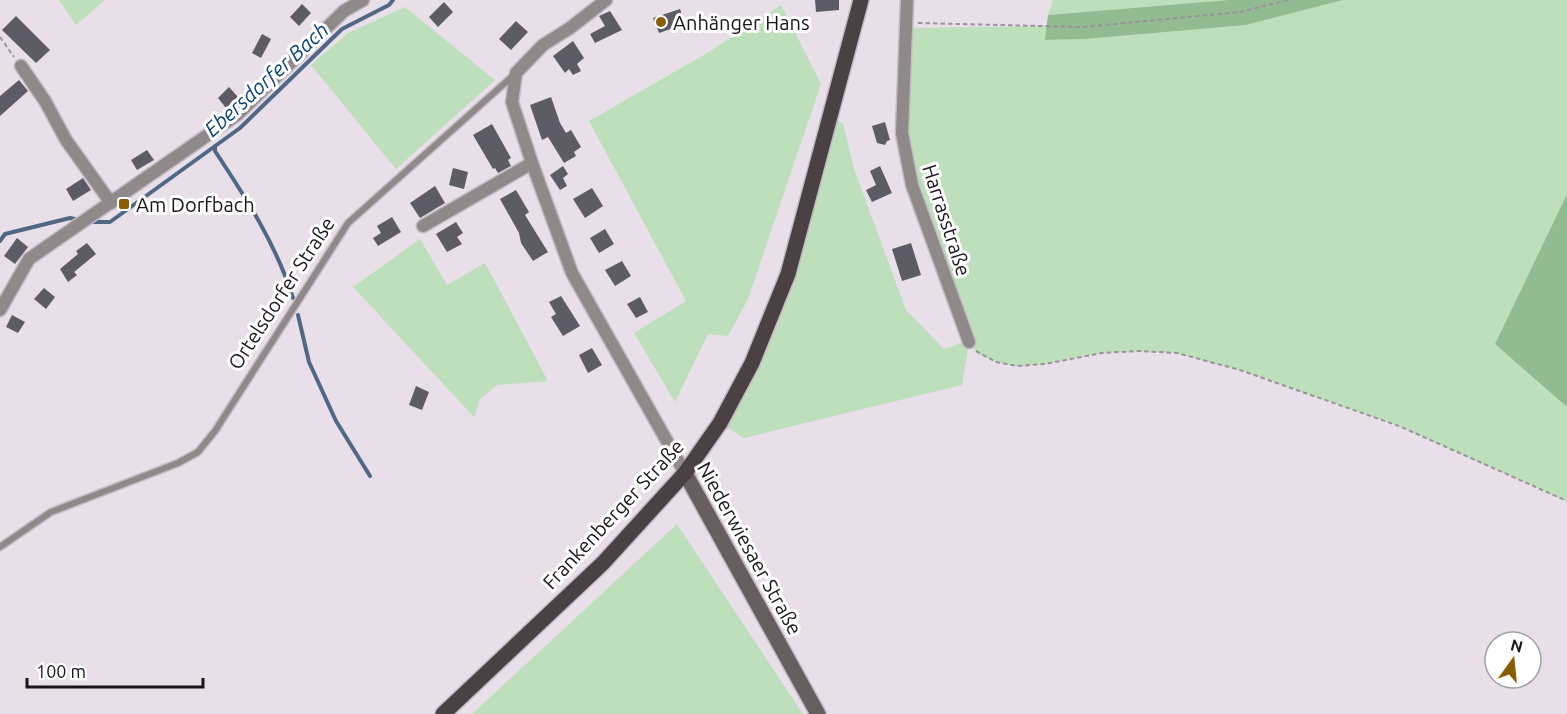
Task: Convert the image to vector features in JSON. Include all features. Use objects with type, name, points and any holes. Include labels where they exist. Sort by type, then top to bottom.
[{"type":"main road","name":"Frankenberger Straße","points":[[443,714],[603,562],[685,473],[720,423],[752,363],[788,274],[861,0]]},
{"type":"main road","name":"Niederwiesaer Straße","points":[[685,473],[818,714]]},
{"type":"street","points":[[0,310],[29,259],[238,114],[344,11],[363,0]]},
{"type":"street","name":"Ortelsdorfer Straße","points":[[516,73],[543,45],[570,28],[606,0]]},
{"type":"street","name":"Harrasstraße","points":[[907,0],[902,133],[912,185],[969,342]]},
{"type":"street","points":[[21,66],[45,100],[66,140],[111,203]]},
{"type":"street","name":"Niederwiesaer Straße","points":[[516,73],[512,102],[572,273],[685,473]]},
{"type":"street","points":[[423,226],[532,163]]},
{"type":"lane","name":"Ortelsdorfer Straße","points":[[0,547],[51,512],[178,463],[198,452],[215,431],[348,223],[516,73]]},
{"type":"path","points":[[905,23],[1083,27],[1240,12],[1288,0]]},
{"type":"path","points":[[0,37],[21,66]]},
{"type":"path","points":[[969,342],[978,354],[996,362],[1017,366],[1045,364],[1102,353],[1139,351],[1176,354],[1240,370],[1399,426],[1567,501]]},
{"type":"green space","points":[[59,0],[105,0],[76,25]]},
{"type":"green space","points":[[1053,0],[1228,0],[1048,15]]},
{"type":"green space","points":[[1228,0],[1343,0],[1246,25],[1085,39],[1045,40],[1048,15]]},
{"type":"green space","points":[[1343,0],[1567,0],[1567,194],[1495,344],[1567,407],[1567,501],[1399,426],[1240,370],[1176,353],[1139,351],[1102,353],[1045,364],[1017,366],[996,362],[978,354],[969,343],[962,385],[744,438],[720,423],[752,363],[831,118],[843,123],[854,169],[906,310],[944,349],[965,342],[912,185],[902,133],[905,23],[914,28],[1048,26],[1046,40],[1085,39],[1246,25]]},
{"type":"green space","points":[[781,5],[821,84],[748,299],[728,336],[708,334],[675,402],[634,333],[686,301],[589,121],[709,52]]},
{"type":"green space","points":[[405,7],[495,80],[396,169],[311,65],[348,33]]},
{"type":"green space","points":[[1567,194],[1567,407],[1495,344]]},
{"type":"green space","points":[[420,239],[447,285],[485,263],[548,381],[497,385],[480,399],[474,417],[353,287]]},
{"type":"green space","points":[[677,524],[803,714],[472,714]]},
{"type":"building","points":[[815,0],[839,0],[839,10],[816,12]]},
{"type":"building","points":[[444,2],[453,12],[438,27],[429,17]]},
{"type":"building","points":[[302,4],[311,13],[299,26],[290,17]]},
{"type":"building","points":[[680,9],[685,24],[659,33],[653,18]]},
{"type":"building","points":[[610,11],[622,30],[595,43],[590,34],[605,26],[599,16]]},
{"type":"building","points":[[16,16],[50,50],[36,63],[2,30]]},
{"type":"building","points":[[516,21],[528,32],[511,50],[499,39]]},
{"type":"building","points":[[262,34],[271,39],[261,58],[252,53]]},
{"type":"building","points":[[573,41],[584,58],[577,64],[581,71],[573,75],[569,69],[565,73],[553,56]]},
{"type":"building","points":[[19,80],[28,91],[0,116],[0,96]]},
{"type":"building","points":[[229,87],[238,97],[226,108],[218,98]]},
{"type":"building","points":[[551,97],[566,133],[571,130],[581,147],[574,152],[576,156],[564,163],[548,137],[542,140],[530,105]]},
{"type":"building","points":[[885,122],[890,140],[885,145],[877,143],[872,126]]},
{"type":"building","points":[[492,124],[511,158],[508,160],[511,166],[498,173],[495,168],[493,169],[473,135]]},
{"type":"building","points":[[147,150],[154,160],[137,170],[131,160]]},
{"type":"building","points":[[563,166],[568,174],[563,178],[567,186],[560,190],[550,175]]},
{"type":"building","points":[[880,166],[892,193],[872,202],[866,190],[876,185],[870,171]]},
{"type":"building","points":[[453,168],[468,172],[464,189],[449,185]]},
{"type":"building","points":[[83,178],[91,190],[73,201],[66,189]]},
{"type":"building","points":[[435,186],[445,203],[420,218],[410,203]]},
{"type":"building","points":[[592,188],[603,206],[585,218],[573,199]]},
{"type":"building","points":[[516,190],[529,212],[525,215],[548,252],[533,261],[521,243],[519,233],[500,199]]},
{"type":"building","points":[[392,217],[401,232],[378,246],[373,238],[381,233],[377,226]]},
{"type":"building","points":[[456,222],[463,233],[457,237],[462,244],[447,252],[436,234]]},
{"type":"building","points":[[605,229],[614,244],[599,253],[590,238]]},
{"type":"building","points":[[17,238],[28,247],[15,264],[4,256]]},
{"type":"building","points":[[87,243],[96,254],[74,272],[77,275],[68,282],[60,269],[78,254],[76,251]]},
{"type":"building","points":[[911,243],[921,275],[902,281],[892,249]]},
{"type":"building","points":[[622,261],[631,276],[615,286],[605,270]]},
{"type":"building","points":[[44,288],[55,297],[46,309],[34,299]]},
{"type":"building","points":[[561,296],[580,326],[563,336],[551,317],[556,314],[549,302]]},
{"type":"building","points":[[640,297],[648,312],[636,318],[627,304]]},
{"type":"building","points":[[12,315],[25,322],[18,333],[6,327]]},
{"type":"building","points":[[592,348],[602,365],[588,373],[579,355]]},
{"type":"building","points":[[416,386],[429,392],[422,410],[409,405]]},
{"type":"waterway","name":"Ebersdorfer Bach","points":[[88,222],[110,222],[240,128],[342,29],[389,5],[393,0]]},
{"type":"waterway","points":[[215,146],[215,151],[269,240],[293,298]]},
{"type":"waterway","name":"Ebersdorfer Bach","points":[[0,241],[5,234],[70,218],[80,220]]},
{"type":"waterway","points":[[298,315],[309,362],[336,421],[370,476]]},
{"type":"place","name":"Anhänger Hans","points":[[661,22]]},
{"type":"place","name":"Am Dorfbach","points":[[124,204]]}]
